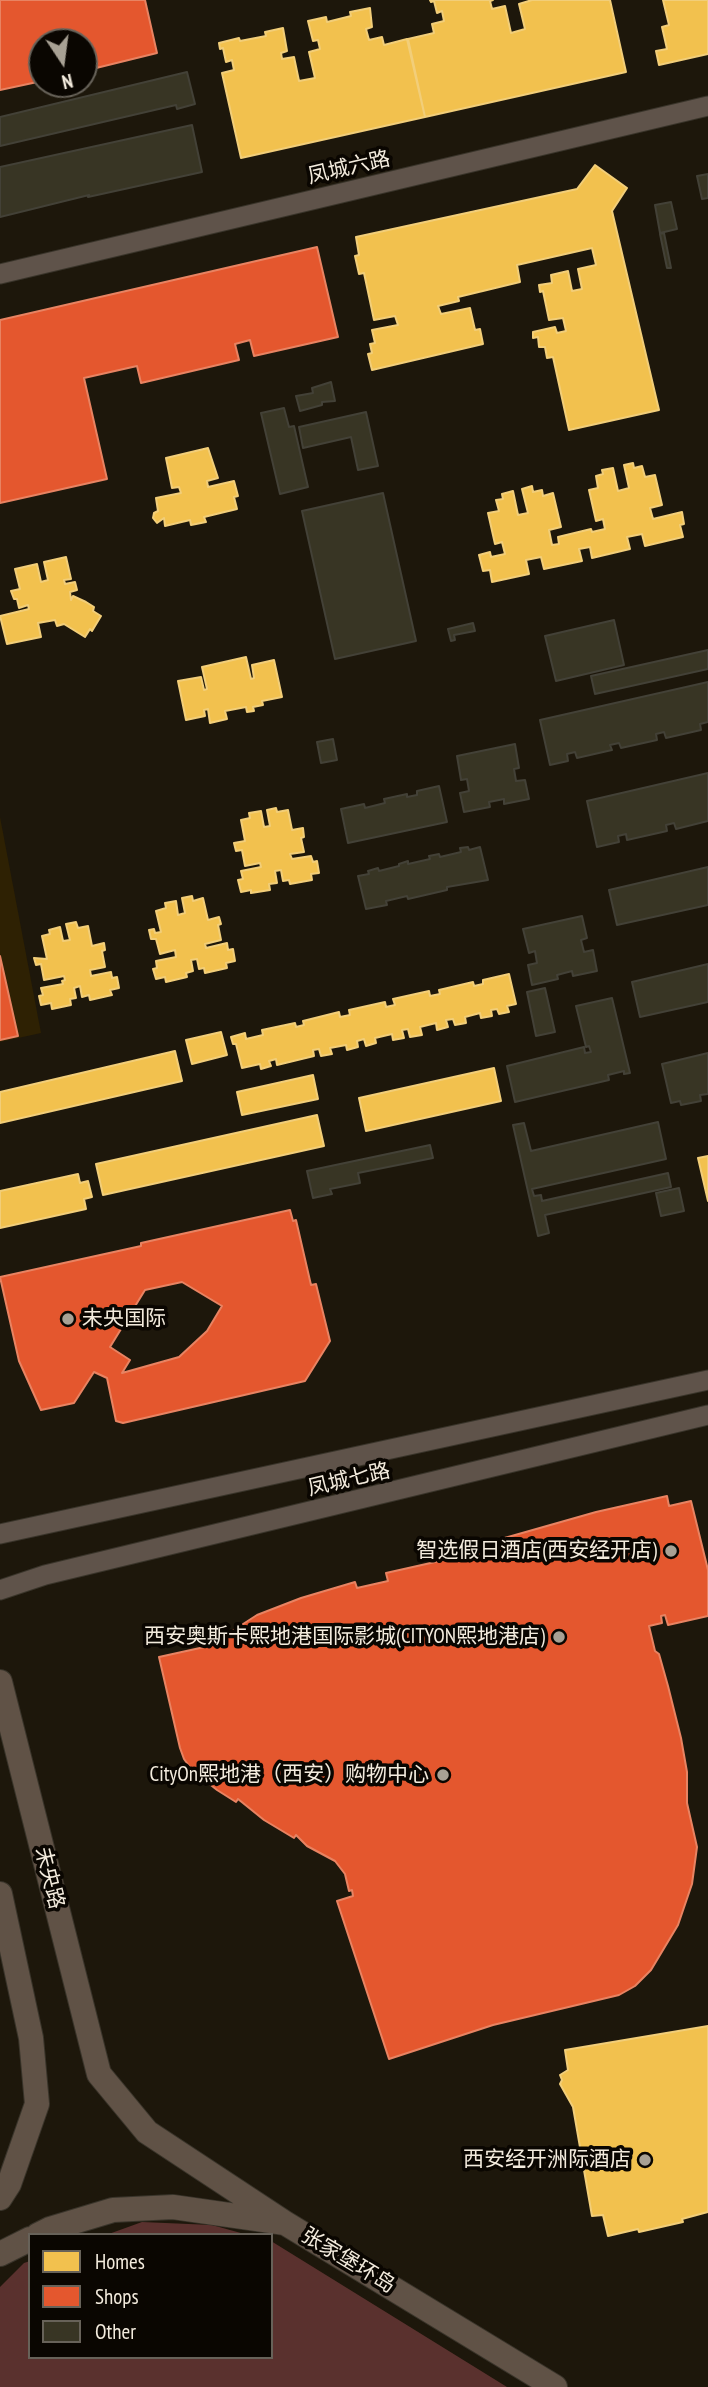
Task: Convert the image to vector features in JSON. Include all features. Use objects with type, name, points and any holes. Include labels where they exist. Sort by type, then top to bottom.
[{"type":"main road","name":"未央路","points":[[0,1682],[99,2074],[147,2132],[285,2223]]},
{"type":"main road","points":[[0,1894],[31,2038],[37,2104],[9,2184],[0,2198]]},
{"type":"main road","name":"张家堡环岛","points":[[42,2233],[113,2210],[137,2208],[173,2207],[285,2223],[555,2387]]},
{"type":"main road","points":[[0,2254],[28,2240]]},
{"type":"street","name":"凤城六路","points":[[0,274],[708,106]]},
{"type":"street","name":"凤城七路","points":[[0,1534],[708,1380]]},
{"type":"street","name":"凤城七路","points":[[0,1590],[45,1575],[708,1415]]},
{"type":"shaded area","points":[[0,817],[41,1033],[0,1042]]},
{"type":"shaded area","points":[[142,2222],[212,2225],[241,2233],[112,2233]]},
{"type":"shaded area","points":[[273,2242],[507,2387],[0,2387],[0,2287],[28,2262],[28,2359],[273,2359]]},
{"type":"building: Homes","points":[[430,0],[493,0],[490,1],[492,9],[505,6],[511,33],[525,29],[519,4],[532,0],[610,0],[626,72],[425,117],[408,39],[434,33],[432,24],[444,21],[442,11],[437,13],[434,1]]},
{"type":"building: Homes","points":[[663,0],[708,0],[708,54],[659,65],[656,51],[667,49],[662,27],[669,25]]},
{"type":"building: Homes","points":[[370,8],[372,27],[366,29],[369,40],[382,37],[384,45],[407,39],[425,117],[241,158],[222,73],[234,70],[232,60],[226,62],[219,43],[266,36],[265,32],[283,28],[287,51],[281,53],[282,59],[294,57],[299,81],[315,78],[309,52],[320,49],[318,40],[313,41],[308,21],[326,17],[327,22],[351,16],[350,12]]},
{"type":"building: Homes","points":[[595,165],[627,188],[612,211],[659,410],[569,430],[553,357],[547,358],[545,347],[539,347],[538,337],[533,338],[533,332],[555,327],[557,333],[566,331],[563,318],[549,320],[543,291],[540,292],[539,285],[552,283],[551,275],[568,271],[572,291],[582,289],[578,269],[596,265],[592,248],[517,265],[520,282],[458,297],[459,301],[438,306],[441,314],[470,308],[475,330],[480,329],[483,344],[372,370],[368,354],[372,353],[370,344],[375,343],[372,330],[398,325],[395,316],[374,320],[364,273],[359,274],[355,256],[359,255],[356,237],[577,189]]},
{"type":"building: Homes","points":[[208,448],[218,478],[207,481],[208,487],[234,481],[238,496],[234,497],[237,509],[204,517],[206,522],[191,525],[190,520],[165,526],[164,518],[157,523],[153,518],[158,511],[156,498],[181,493],[179,487],[172,488],[166,458]]},
{"type":"building: Homes","points":[[633,463],[634,468],[642,466],[645,477],[655,475],[662,505],[650,508],[653,519],[682,512],[684,524],[680,525],[683,537],[645,546],[642,534],[627,537],[630,549],[592,558],[590,547],[579,549],[582,561],[544,569],[541,557],[526,560],[529,574],[492,582],[490,570],[483,571],[479,555],[490,552],[491,557],[505,554],[502,542],[495,544],[488,513],[499,511],[496,500],[503,499],[502,494],[513,491],[518,515],[528,513],[522,489],[532,486],[533,492],[542,490],[543,496],[553,493],[561,527],[549,530],[552,545],[559,544],[558,537],[591,529],[592,532],[605,529],[603,519],[596,521],[589,490],[598,488],[596,476],[603,474],[602,470],[613,468],[618,491],[629,488],[624,465]]},
{"type":"building: Homes","points":[[66,557],[71,579],[64,580],[65,584],[75,582],[77,590],[70,592],[71,600],[73,596],[86,602],[101,616],[92,631],[90,629],[85,637],[64,624],[57,626],[55,620],[38,623],[41,637],[7,644],[0,616],[29,609],[28,605],[19,608],[11,591],[20,589],[15,569],[37,564],[41,582],[48,580],[44,562]]},
{"type":"building: Homes","points":[[246,657],[251,679],[254,678],[252,665],[274,660],[282,697],[262,701],[263,705],[253,707],[254,711],[247,712],[246,707],[225,711],[227,719],[210,723],[208,709],[204,710],[205,716],[186,720],[178,681],[201,677],[204,690],[207,689],[202,667]]},
{"type":"building: Homes","points":[[276,808],[277,812],[288,810],[292,830],[303,828],[304,837],[301,838],[304,852],[290,854],[292,859],[311,856],[313,862],[317,861],[319,873],[311,874],[312,880],[290,884],[289,880],[283,881],[281,870],[275,871],[277,883],[269,884],[270,890],[241,892],[238,880],[243,879],[241,871],[261,867],[260,863],[245,866],[242,850],[236,851],[234,843],[245,841],[241,820],[250,818],[249,813],[261,811],[264,827],[270,826],[267,810]]},
{"type":"building: Homes","points":[[192,896],[193,901],[203,898],[208,920],[219,917],[221,924],[218,925],[221,940],[205,944],[206,948],[227,943],[228,950],[233,949],[235,961],[226,963],[227,968],[205,973],[204,968],[199,969],[197,959],[191,960],[193,971],[186,973],[187,977],[166,982],[165,977],[156,979],[153,969],[157,968],[156,961],[176,957],[175,950],[160,954],[156,939],[151,939],[149,930],[161,932],[156,911],[166,908],[165,903],[176,901],[178,915],[185,913],[182,898]]},
{"type":"building: Homes","points":[[76,922],[78,928],[88,926],[92,946],[104,943],[105,950],[102,951],[105,967],[90,970],[91,976],[111,972],[112,978],[117,977],[119,988],[110,990],[112,995],[90,1000],[89,995],[82,997],[80,986],[74,988],[76,998],[70,999],[71,1005],[52,1009],[51,1003],[41,1005],[41,988],[63,984],[64,976],[44,980],[41,964],[36,965],[34,958],[47,959],[42,936],[50,934],[49,930],[60,927],[63,941],[70,940],[66,924]]},
{"type":"building: Homes","points":[[509,974],[516,1004],[507,1006],[509,1012],[499,1014],[497,1009],[491,1010],[492,1016],[481,1018],[480,1013],[465,1017],[466,1023],[455,1025],[453,1019],[446,1020],[448,1027],[437,1030],[436,1023],[420,1027],[422,1035],[410,1037],[408,1029],[402,1030],[404,1038],[393,1040],[392,1034],[375,1038],[376,1043],[366,1046],[364,1039],[357,1041],[358,1047],[347,1050],[346,1045],[330,1048],[332,1054],[321,1056],[319,1049],[313,1050],[314,1056],[277,1065],[276,1059],[269,1061],[271,1066],[261,1069],[260,1064],[242,1068],[236,1044],[233,1044],[231,1037],[245,1033],[246,1039],[263,1035],[262,1030],[295,1023],[296,1027],[304,1025],[303,1021],[339,1012],[340,1017],[350,1015],[349,1010],[385,1002],[386,1007],[395,1005],[393,999],[429,991],[430,996],[440,994],[439,990],[473,982],[474,986],[483,984],[483,980]]},
{"type":"building: Homes","points":[[221,1032],[227,1055],[192,1064],[186,1040]]},
{"type":"building: Homes","points":[[175,1051],[182,1081],[0,1123],[0,1092]]},
{"type":"building: Homes","points":[[494,1068],[501,1101],[366,1131],[359,1098]]},
{"type":"building: Homes","points":[[313,1075],[318,1099],[242,1115],[237,1092]]},
{"type":"building: Homes","points":[[317,1115],[324,1146],[103,1195],[96,1164]]},
{"type":"building: Homes","points":[[708,1156],[708,1201],[698,1158]]},
{"type":"building: Homes","points":[[78,1174],[80,1183],[88,1181],[92,1197],[84,1199],[86,1209],[0,1228],[0,1191]]},
{"type":"building: Homes","name":"智选假日酒店(西安经开店)","points":[[689,1503],[708,1587],[708,1601],[657,1612],[635,1516]]},
{"type":"building: Homes","name":"西安经开洲际酒店","points":[[708,2026],[708,2212],[682,2219],[683,2222],[608,2236],[603,2215],[592,2216],[573,2107],[560,2084],[560,2075],[568,2070],[565,2050]]},
{"type":"building: Shops","points":[[0,0],[145,0],[157,53],[98,68],[98,28],[28,28],[28,84],[0,90]]},
{"type":"building: Shops","points":[[317,247],[338,337],[254,356],[250,340],[235,344],[239,360],[141,383],[137,366],[84,378],[107,479],[0,503],[0,320]]},
{"type":"building: Shops","points":[[0,956],[18,1036],[0,1040]]},
{"type":"building: Shops","name":"未央国际","points":[[290,1210],[293,1221],[296,1220],[311,1285],[316,1284],[330,1341],[305,1381],[123,1423],[116,1421],[107,1378],[94,1372],[74,1403],[41,1410],[19,1361],[0,1277],[141,1246],[141,1243]],"holes":[[[182,1282],[222,1306],[207,1331],[179,1357],[122,1373],[130,1360],[110,1347],[145,1290]]]},
{"type":"building: Shops","name":"CityOn熙地港（西安）购物中心","points":[[667,1496],[669,1506],[691,1501],[708,1570],[708,1616],[668,1625],[665,1615],[661,1616],[662,1623],[649,1626],[681,1738],[687,1772],[687,1803],[697,1847],[692,1884],[678,1925],[651,1970],[635,1986],[619,1995],[493,2025],[389,2059],[337,1901],[353,1896],[345,1874],[335,1861],[307,1846],[296,1835],[294,1838],[264,1820],[238,1799],[236,1802],[192,1770],[180,1748],[159,1657],[209,1646],[257,1615],[301,1598],[355,1582],[357,1588],[388,1581],[386,1573],[502,1547],[501,1539],[596,1512]]},
{"type":"building: Other","points":[[187,72],[195,104],[177,109],[176,105],[0,146],[0,117],[79,98],[98,98],[98,93]]},
{"type":"building: Other","points":[[192,125],[202,172],[88,197],[89,195],[0,217],[0,167]]},
{"type":"building: Other","points":[[708,174],[708,198],[702,199],[697,176]]},
{"type":"building: Other","points":[[671,202],[677,229],[660,233],[655,205]]},
{"type":"building: Other","points":[[664,233],[671,268],[667,268],[660,234]]},
{"type":"building: Other","points":[[331,382],[335,401],[322,402],[322,405],[300,411],[296,396],[313,393],[312,388]]},
{"type":"building: Other","points":[[284,408],[289,427],[294,426],[308,487],[280,494],[261,413]]},
{"type":"building: Other","points":[[366,412],[378,466],[358,470],[351,437],[303,448],[299,427]]},
{"type":"building: Other","points":[[383,493],[416,641],[335,659],[302,511]]},
{"type":"building: Other","points":[[614,620],[624,665],[556,681],[545,636]]},
{"type":"building: Other","points":[[473,623],[475,631],[454,635],[455,640],[451,641],[448,629]]},
{"type":"building: Other","points":[[708,650],[708,669],[595,694],[591,676]]},
{"type":"building: Other","points":[[708,682],[708,722],[700,724],[701,730],[666,738],[664,732],[656,734],[657,740],[621,748],[619,743],[610,745],[612,750],[577,758],[575,752],[567,754],[568,761],[550,765],[540,720]]},
{"type":"building: Other","points":[[333,739],[337,760],[321,763],[317,742]]},
{"type":"building: Other","points":[[515,744],[519,768],[514,769],[516,781],[525,780],[529,799],[504,804],[504,799],[489,802],[490,807],[464,812],[460,793],[469,791],[467,779],[461,780],[457,756]]},
{"type":"building: Other","points":[[708,773],[708,821],[676,829],[674,823],[666,825],[667,831],[627,840],[626,834],[618,836],[619,842],[597,847],[587,801]]},
{"type":"building: Other","points":[[439,786],[447,822],[348,843],[341,809],[364,804],[365,808],[385,803],[384,799],[407,794],[407,797],[417,795],[417,791]]},
{"type":"building: Other","points":[[468,847],[469,850],[480,847],[488,880],[447,887],[447,890],[408,899],[407,896],[386,901],[387,905],[366,909],[358,876],[369,874],[368,871],[378,868],[379,871],[408,861],[408,864],[430,859],[429,856],[439,854],[440,857],[461,852],[460,848]]},
{"type":"building: Other","points":[[708,867],[708,905],[617,925],[609,890]]},
{"type":"building: Other","points":[[582,916],[587,938],[581,940],[584,952],[593,950],[597,971],[573,976],[572,971],[557,975],[558,979],[532,985],[528,965],[537,963],[535,951],[529,953],[523,929]]},
{"type":"building: Other","points":[[708,964],[708,1002],[640,1017],[632,982]]},
{"type":"building: Other","points":[[545,988],[555,1032],[536,1036],[527,992]]},
{"type":"building: Other","points":[[612,998],[630,1073],[624,1074],[624,1071],[608,1075],[609,1080],[515,1102],[507,1066],[584,1047],[585,1053],[591,1052],[589,1046],[586,1047],[576,1006]]},
{"type":"building: Other","points":[[708,1053],[708,1094],[700,1095],[701,1101],[681,1105],[680,1101],[671,1103],[662,1064]]},
{"type":"building: Other","points":[[658,1122],[666,1159],[532,1189],[534,1196],[541,1195],[542,1201],[668,1173],[671,1187],[545,1215],[549,1233],[538,1236],[513,1125],[524,1123],[531,1151]]},
{"type":"building: Other","points":[[430,1145],[433,1158],[358,1173],[360,1183],[330,1189],[332,1194],[313,1198],[307,1171]]},
{"type":"building: Other","points":[[679,1188],[684,1211],[661,1216],[656,1193]]},
{"type":"place","name":"未央国际","points":[[68,1319]]},
{"type":"place","name":"智选假日酒店(西安经开店)","points":[[671,1551]]},
{"type":"place","name":"西安奥斯卡熙地港国际影城(CITYON熙地港店)","points":[[559,1637]]},
{"type":"place","name":"CityOn熙地港（西安）购物中心","points":[[443,1775]]},
{"type":"place","name":"西安经开洲际酒店","points":[[645,2160]]}]
